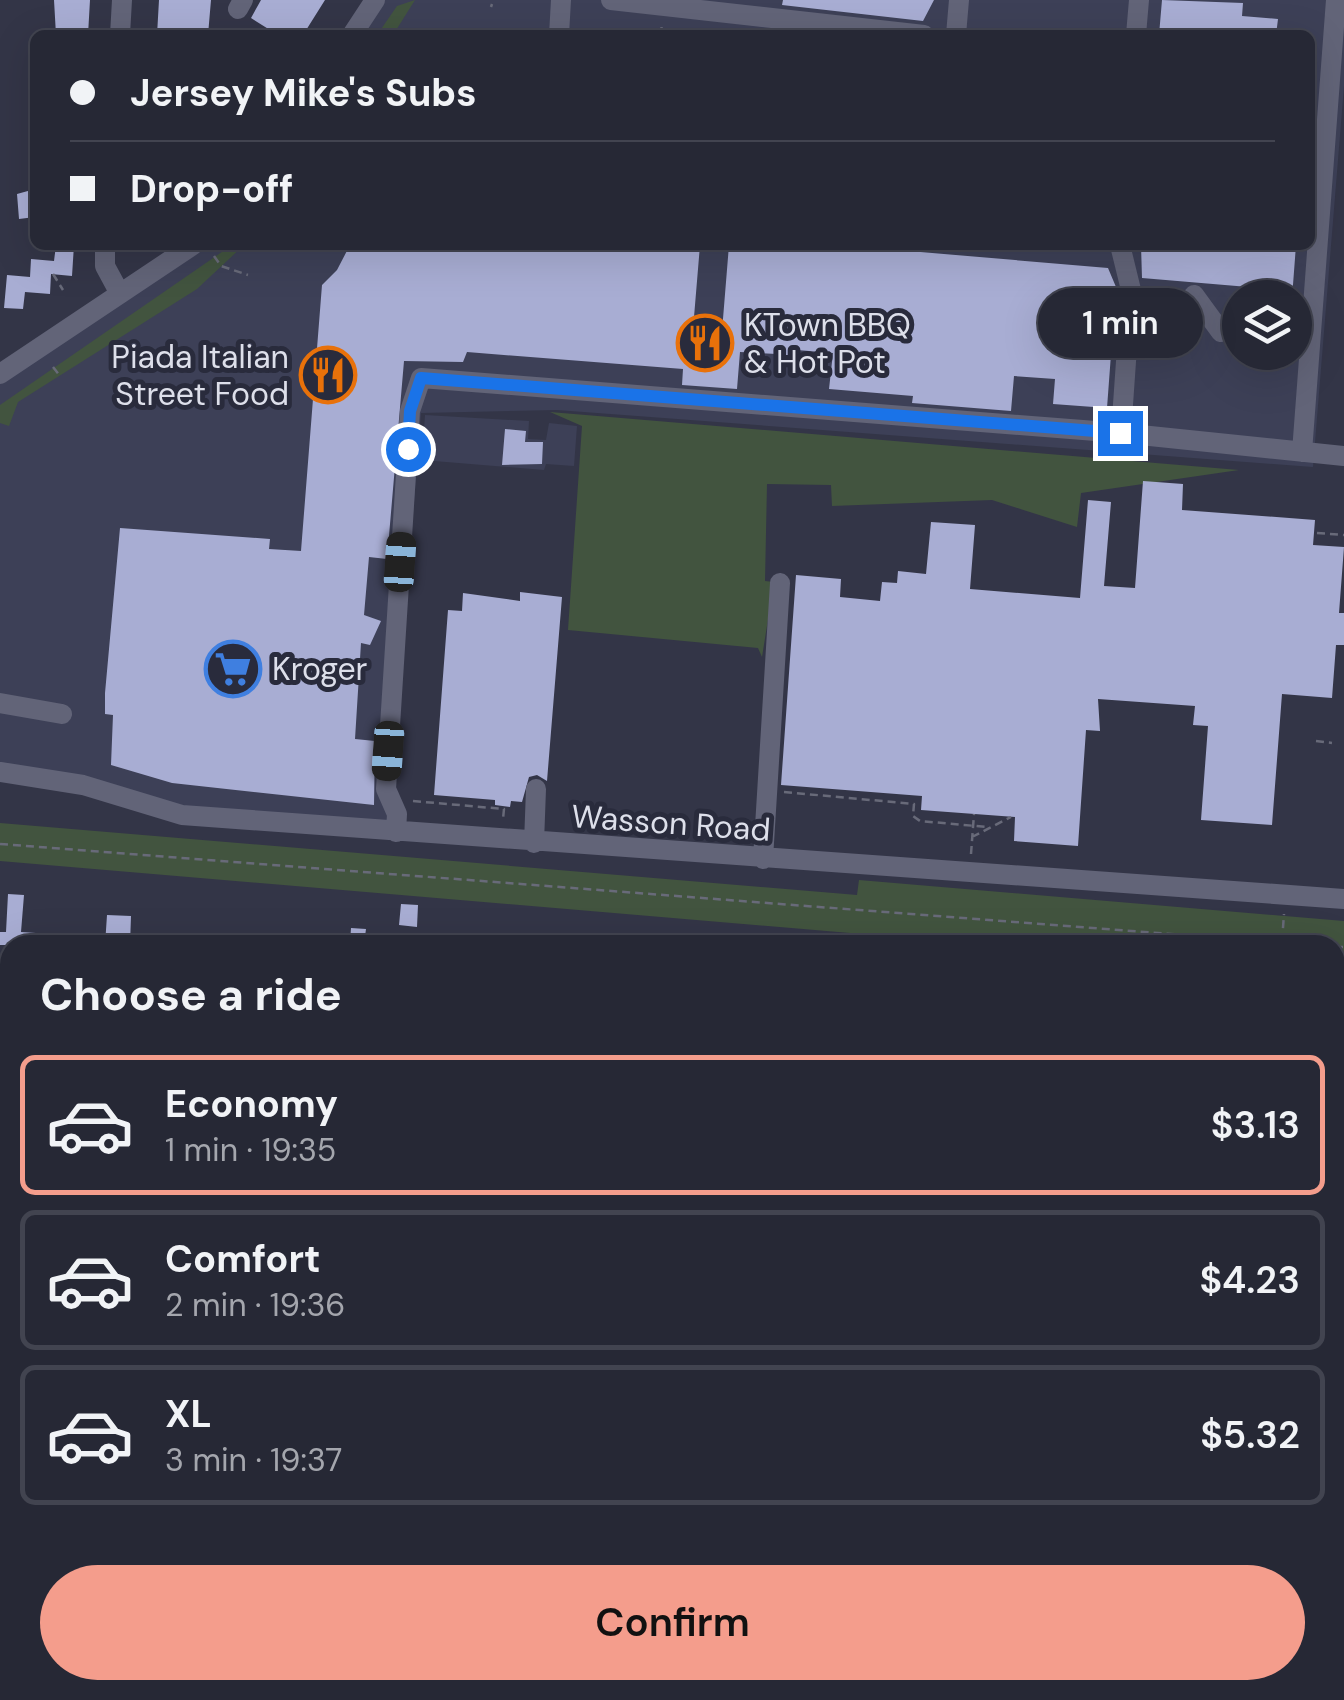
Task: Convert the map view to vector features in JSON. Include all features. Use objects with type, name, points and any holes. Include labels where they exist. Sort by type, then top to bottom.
[{"type":"street","points":[[120,30],[122,0]]},
{"type":"street","points":[[355,30],[375,0]]},
{"type":"street","points":[[559,30],[562,0]]},
{"type":"street","points":[[611,0],[872,30]]},
{"type":"street","points":[[956,30],[959,0]]},
{"type":"street","points":[[1136,30],[1139,0]]},
{"type":"street","points":[[1302,452],[1336,0]]},
{"type":"street","points":[[104,250],[105,266],[118,292]]},
{"type":"street","points":[[0,374],[186,250]]},
{"type":"street","points":[[1120,433],[1131,290],[1121,250]]},
{"type":"street","points":[[1194,295],[1222,332]]},
{"type":"street","points":[[396,832],[398,814],[386,788],[410,411],[421,378],[1120,433],[1344,456]]},
{"type":"street","points":[[762,859],[780,583]]},
{"type":"street","points":[[0,703],[62,714]]},
{"type":"street","name":"Wasson Road","points":[[0,772],[84,785],[182,815],[1344,898]]},
{"type":"street","points":[[534,843],[536,789]]},
{"type":"path","points":[[214,256],[222,266],[248,274]]},
{"type":"path","points":[[54,274],[64,290]]},
{"type":"path","points":[[54,366],[60,376]]},
{"type":"path","points":[[1317,533],[1344,535]]},
{"type":"path","points":[[1316,742],[1332,744]]},
{"type":"path","points":[[767,792],[914,804],[914,816],[920,822],[986,827]]},
{"type":"path","points":[[402,800],[504,809],[503,822]]},
{"type":"path","points":[[971,856],[974,814]]},
{"type":"path","points":[[972,837],[1011,817]]},
{"type":"path","points":[[0,844],[1190,935]]},
{"type":"path","points":[[1281,935],[1284,894]]},
{"type":"shaded area","points":[[375,0],[1344,0],[1344,86],[1313,467],[557,410],[421,413],[392,784],[396,832],[241,821],[0,772],[0,374],[186,250],[1315,250],[1315,30],[354,30]]},
{"type":"shaded area","points":[[425,415],[529,421],[528,439],[546,440],[549,423],[577,426],[574,466],[546,464],[544,470],[422,460]]},
{"type":"green space","points":[[415,0],[396,30],[380,30],[397,6]]},
{"type":"green space","points":[[225,250],[239,250],[197,289],[18,402],[9,426],[0,423],[0,405]]},
{"type":"green space","points":[[550,412],[1239,470],[1081,493],[1077,527],[992,500],[832,506],[831,485],[767,484],[765,581],[774,582],[762,657],[758,648],[568,630],[582,426]]},
{"type":"green space","points":[[0,823],[857,895],[859,880],[1344,921],[1344,935],[873,935],[0,861]]},
{"type":"building","points":[[54,0],[90,0],[88,30],[56,30]]},
{"type":"building","points":[[159,0],[211,0],[208,30],[157,30]]},
{"type":"building","points":[[261,0],[325,0],[306,30],[270,30],[251,18]]},
{"type":"building","points":[[783,0],[934,0],[923,21],[782,5]]},
{"type":"building","points":[[1162,0],[1243,3],[1242,16],[1278,19],[1277,30],[1159,30]]},
{"type":"building","points":[[30,190],[30,218],[19,219],[17,194]]},
{"type":"building","points":[[55,250],[74,250],[72,276],[51,274],[50,294],[25,292],[23,309],[4,308],[7,275],[30,277],[31,259],[54,261]]},
{"type":"building","points":[[347,250],[700,250],[693,329],[722,331],[729,250],[897,250],[1108,268],[1116,287],[1107,408],[1053,404],[1055,379],[1014,376],[1011,411],[912,403],[913,396],[829,389],[833,353],[797,350],[796,362],[776,360],[777,354],[740,352],[737,389],[682,385],[683,369],[467,352],[463,362],[404,361],[387,559],[369,557],[364,615],[381,621],[370,645],[361,643],[355,739],[375,741],[374,805],[172,783],[111,765],[113,715],[105,714],[105,693],[120,528],[270,539],[269,549],[301,551],[322,285],[337,270]]},
{"type":"building","points":[[1141,250],[1296,250],[1293,280],[1222,280],[1222,285],[1142,278]]},
{"type":"building","points":[[505,429],[526,431],[525,442],[543,442],[542,464],[502,465]]},
{"type":"building","points":[[1143,481],[1183,484],[1182,510],[1315,520],[1313,545],[1344,547],[1339,613],[1344,613],[1344,645],[1336,645],[1332,698],[1282,694],[1272,825],[1201,820],[1208,726],[1193,725],[1195,706],[1098,699],[1100,731],[1086,730],[1078,846],[1014,841],[1015,817],[921,810],[922,796],[781,785],[796,575],[841,579],[840,597],[880,601],[882,582],[897,583],[898,571],[926,574],[931,522],[975,525],[970,589],[1080,598],[1088,500],[1111,502],[1104,586],[1135,588]]},
{"type":"building","points":[[520,592],[562,597],[547,781],[537,775],[529,777],[522,802],[511,801],[510,807],[495,805],[495,800],[434,795],[448,610],[462,611],[463,593],[520,601]]},
{"type":"building","points":[[8,894],[24,895],[21,932],[65,935],[0,935],[6,932]]},
{"type":"building","points":[[401,904],[418,905],[417,927],[399,925]]},
{"type":"building","points":[[107,915],[131,916],[130,935],[106,935]]},
{"type":"building","points":[[351,928],[366,929],[365,935],[351,935]]},
{"type":"place","name":"KTown BBQ & Hot Pot","points":[[705,343]]},
{"type":"place","name":"Piada Italian Street Food","points":[[328,375]]},
{"type":"place","name":"Kroger","points":[[233,669]]},
{"type":"route","points":[[408,449],[410,411],[421,378],[1120,433]]}]
